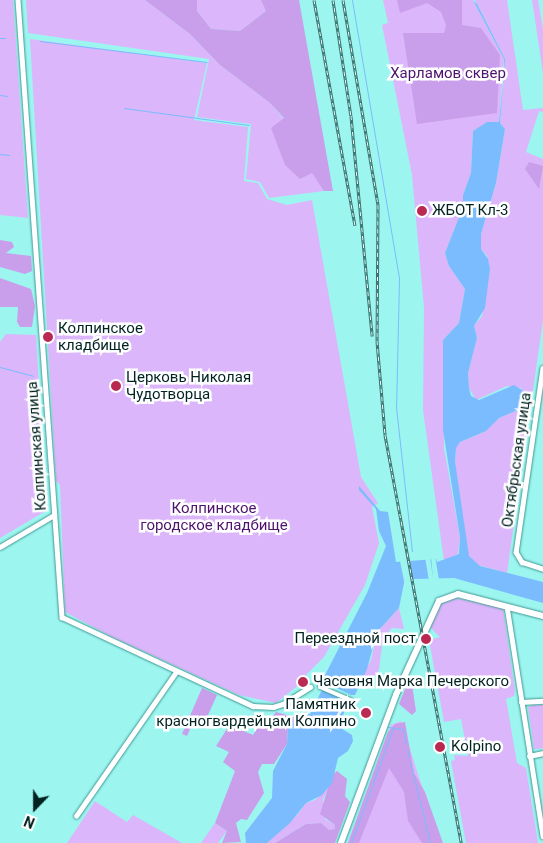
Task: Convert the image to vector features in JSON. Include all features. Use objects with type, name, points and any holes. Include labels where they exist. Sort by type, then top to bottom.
[{"type":"street","name":"Колпинская улица","points":[[18,0],[62,617],[243,703],[261,707],[283,704],[310,687]]},
{"type":"street","name":"Октябрьская улица","points":[[543,368],[517,557],[525,563],[543,568]]},
{"type":"street","points":[[0,547],[54,515]]},
{"type":"street","points":[[341,843],[421,634],[437,603],[448,596],[463,595],[543,616]]},
{"type":"street","points":[[507,606],[543,836]]},
{"type":"street","points":[[76,816],[176,672]]},
{"type":"street","points":[[320,687],[351,700]]},
{"type":"street","points":[[521,702],[543,701]]},
{"type":"street","points":[[529,756],[543,753]]},
{"type":"green space","points":[[0,0],[13,0],[28,218],[0,215]]},
{"type":"green space","points":[[26,0],[145,0],[190,34],[220,65],[270,103],[284,119],[324,191],[269,198],[260,182],[246,179],[251,124],[197,117],[209,59],[28,33]]},
{"type":"green space","points":[[145,0],[197,0],[197,11],[211,29],[240,31],[266,11],[261,0],[299,0],[333,191],[324,191],[312,173],[300,179],[285,165],[271,128],[284,118],[270,103],[220,65],[190,34]]},
{"type":"green space","points":[[197,0],[261,0],[266,11],[240,31],[211,29],[197,11]]},
{"type":"green space","name":"Харламов сквер","points":[[383,0],[473,0],[504,59],[499,123],[473,131],[471,173],[463,195],[463,207],[445,253],[449,266],[465,289],[459,323],[443,340],[444,448],[460,537],[458,554],[444,561],[423,410],[424,308],[412,175],[382,25],[388,23]]},
{"type":"green space","points":[[397,0],[462,0],[462,25],[481,28],[500,55],[497,113],[417,124],[403,33],[444,33],[446,25],[441,12],[427,3],[400,13]]},
{"type":"green space","name":"Харламов сквер","points":[[475,0],[507,0],[523,110],[543,108],[543,112],[539,111],[526,152],[543,159],[543,320],[507,573],[478,565],[468,556],[455,461],[456,447],[460,442],[484,432],[499,418],[520,409],[525,399],[521,388],[507,386],[476,400],[469,388],[468,373],[477,338],[474,326],[482,316],[490,269],[487,256],[481,249],[481,234],[496,183],[505,129],[500,123],[505,59]]},
{"type":"green space","name":"Харламов сквер","points":[[532,0],[538,0],[543,29],[543,73]]},
{"type":"green space","name":"Колпинское городское кладбище","points":[[30,39],[207,63],[194,120],[248,127],[244,181],[258,183],[267,199],[287,205],[312,200],[361,477],[378,503],[372,507],[379,543],[365,585],[324,657],[306,675],[305,680],[276,703],[239,695],[112,637],[65,612],[60,485],[56,481]]},
{"type":"green space","points":[[529,162],[543,166],[539,189],[525,169]]},
{"type":"green space","points":[[0,240],[12,242],[14,247],[6,253],[31,256],[32,271],[25,274],[0,267]]},
{"type":"green space","points":[[0,278],[31,289],[35,306],[32,327],[20,327],[17,322],[18,307],[0,307]]},
{"type":"green space","points":[[6,334],[36,335],[46,505],[44,512],[0,538],[0,342]]},
{"type":"green space","points":[[455,598],[503,608],[515,691],[514,696],[506,699],[517,763],[526,768],[538,843],[466,843],[451,761],[455,760],[454,755],[468,756],[461,719],[444,722],[429,640],[440,637],[428,625],[441,604]]},
{"type":"green space","points":[[399,608],[404,629],[392,628],[383,638],[379,670],[373,678],[360,681],[371,660],[377,632]]},
{"type":"green space","points":[[408,682],[412,685],[416,711],[412,715],[399,704]]},
{"type":"green space","points":[[202,688],[217,695],[204,724],[194,720],[187,736],[182,734]]},
{"type":"green space","points":[[543,705],[543,748],[538,749],[534,749],[528,707]]},
{"type":"green space","points":[[276,712],[298,718],[288,727],[287,744],[274,764],[262,764],[258,772],[264,793],[247,820],[241,819],[236,823],[241,842],[222,843],[227,831],[215,823],[235,771],[223,762],[229,752],[216,746],[227,729],[234,727],[253,735],[260,723],[267,724]]},
{"type":"green space","points":[[401,721],[440,843],[348,843],[391,725]]},
{"type":"green space","points":[[405,722],[414,773],[425,792],[443,843],[422,843],[408,821],[404,792],[389,768],[359,843],[348,843],[388,732],[395,724]]},
{"type":"green space","points":[[337,771],[347,779],[345,796],[350,802],[335,843],[275,843],[306,824],[321,823],[329,830],[335,829],[335,825],[320,814],[332,775]]},
{"type":"green space","points":[[332,783],[323,799],[325,819],[335,825],[335,829],[329,830],[321,823],[306,824],[275,843],[267,843],[297,815],[306,803],[315,800]]},
{"type":"green space","points":[[95,801],[127,822],[133,815],[182,843],[67,843]]},
{"type":"green space","points":[[215,823],[227,831],[218,843],[201,843]]},
{"type":"water","points":[[473,0],[477,4],[505,59],[504,72],[504,59]]},
{"type":"water","points":[[504,77],[500,123],[505,129],[496,183],[481,234],[481,249],[488,259],[490,269],[485,308],[474,326],[477,338],[468,373],[471,396],[479,400],[514,385],[522,390],[525,399],[520,409],[499,418],[486,431],[460,442],[456,448],[455,461],[469,556],[480,566],[543,582],[543,603],[454,578],[414,579],[404,583],[399,608],[377,632],[367,669],[355,695],[351,695],[322,681],[367,593],[386,546],[379,531],[376,509],[359,490],[359,486],[380,511],[388,512],[396,562],[436,559],[437,562],[459,554],[460,537],[443,430],[443,340],[459,323],[465,289],[449,266],[445,253],[463,207],[463,195],[471,173],[473,131],[487,122],[499,122]]},
{"type":"water","points":[[322,690],[348,701],[339,727],[352,735],[353,741],[348,751],[338,758],[332,783],[322,795],[306,803],[290,823],[267,843],[246,843],[245,833],[272,798],[273,771],[287,744],[288,727],[305,712],[310,714]]},
{"type":"pier","points":[[435,556],[439,580],[429,581],[425,557],[430,557],[433,578],[431,557]]},
{"type":"pier","points":[[409,560],[413,582],[405,586],[400,561]]},
{"type":"waterway","points":[[352,0],[399,279],[396,407],[412,551]]},
{"type":"waterway","points":[[0,38],[5,38]]},
{"type":"waterway","points":[[40,41],[207,62]]},
{"type":"waterway","points":[[0,95],[7,96]]},
{"type":"waterway","points":[[124,108],[249,125]]},
{"type":"waterway","points":[[0,154],[9,155]]},
{"type":"waterway","points":[[0,367],[33,376]]},
{"type":"waterway","points":[[388,727],[403,729],[406,744]]},
{"type":"waterway","points":[[351,843],[393,728]]},
{"type":"waterway","points":[[407,750],[409,757]]},
{"type":"waterway","points":[[410,762],[430,843]]},
{"type":"railway","points":[[314,0],[355,225]]},
{"type":"railway","points":[[333,0],[351,116],[372,336]]},
{"type":"railway","points":[[343,0],[378,205],[377,341],[385,435],[461,843]]},
{"type":"place","name":"ЖБОТ Кл-3","points":[[422,211]]},
{"type":"place","name":"Колпинское кладбище","points":[[48,337]]},
{"type":"place","name":"Церковь Николая Чудотворца","points":[[116,386]]},
{"type":"place","name":"Переездной пост","points":[[426,639]]},
{"type":"place","name":"Часовня Марка Печерского","points":[[303,682]]},
{"type":"place","name":"Памятник красногвардейцам Колпино","points":[[366,713]]},
{"type":"place","name":"Kolpino","points":[[440,747]]}]
